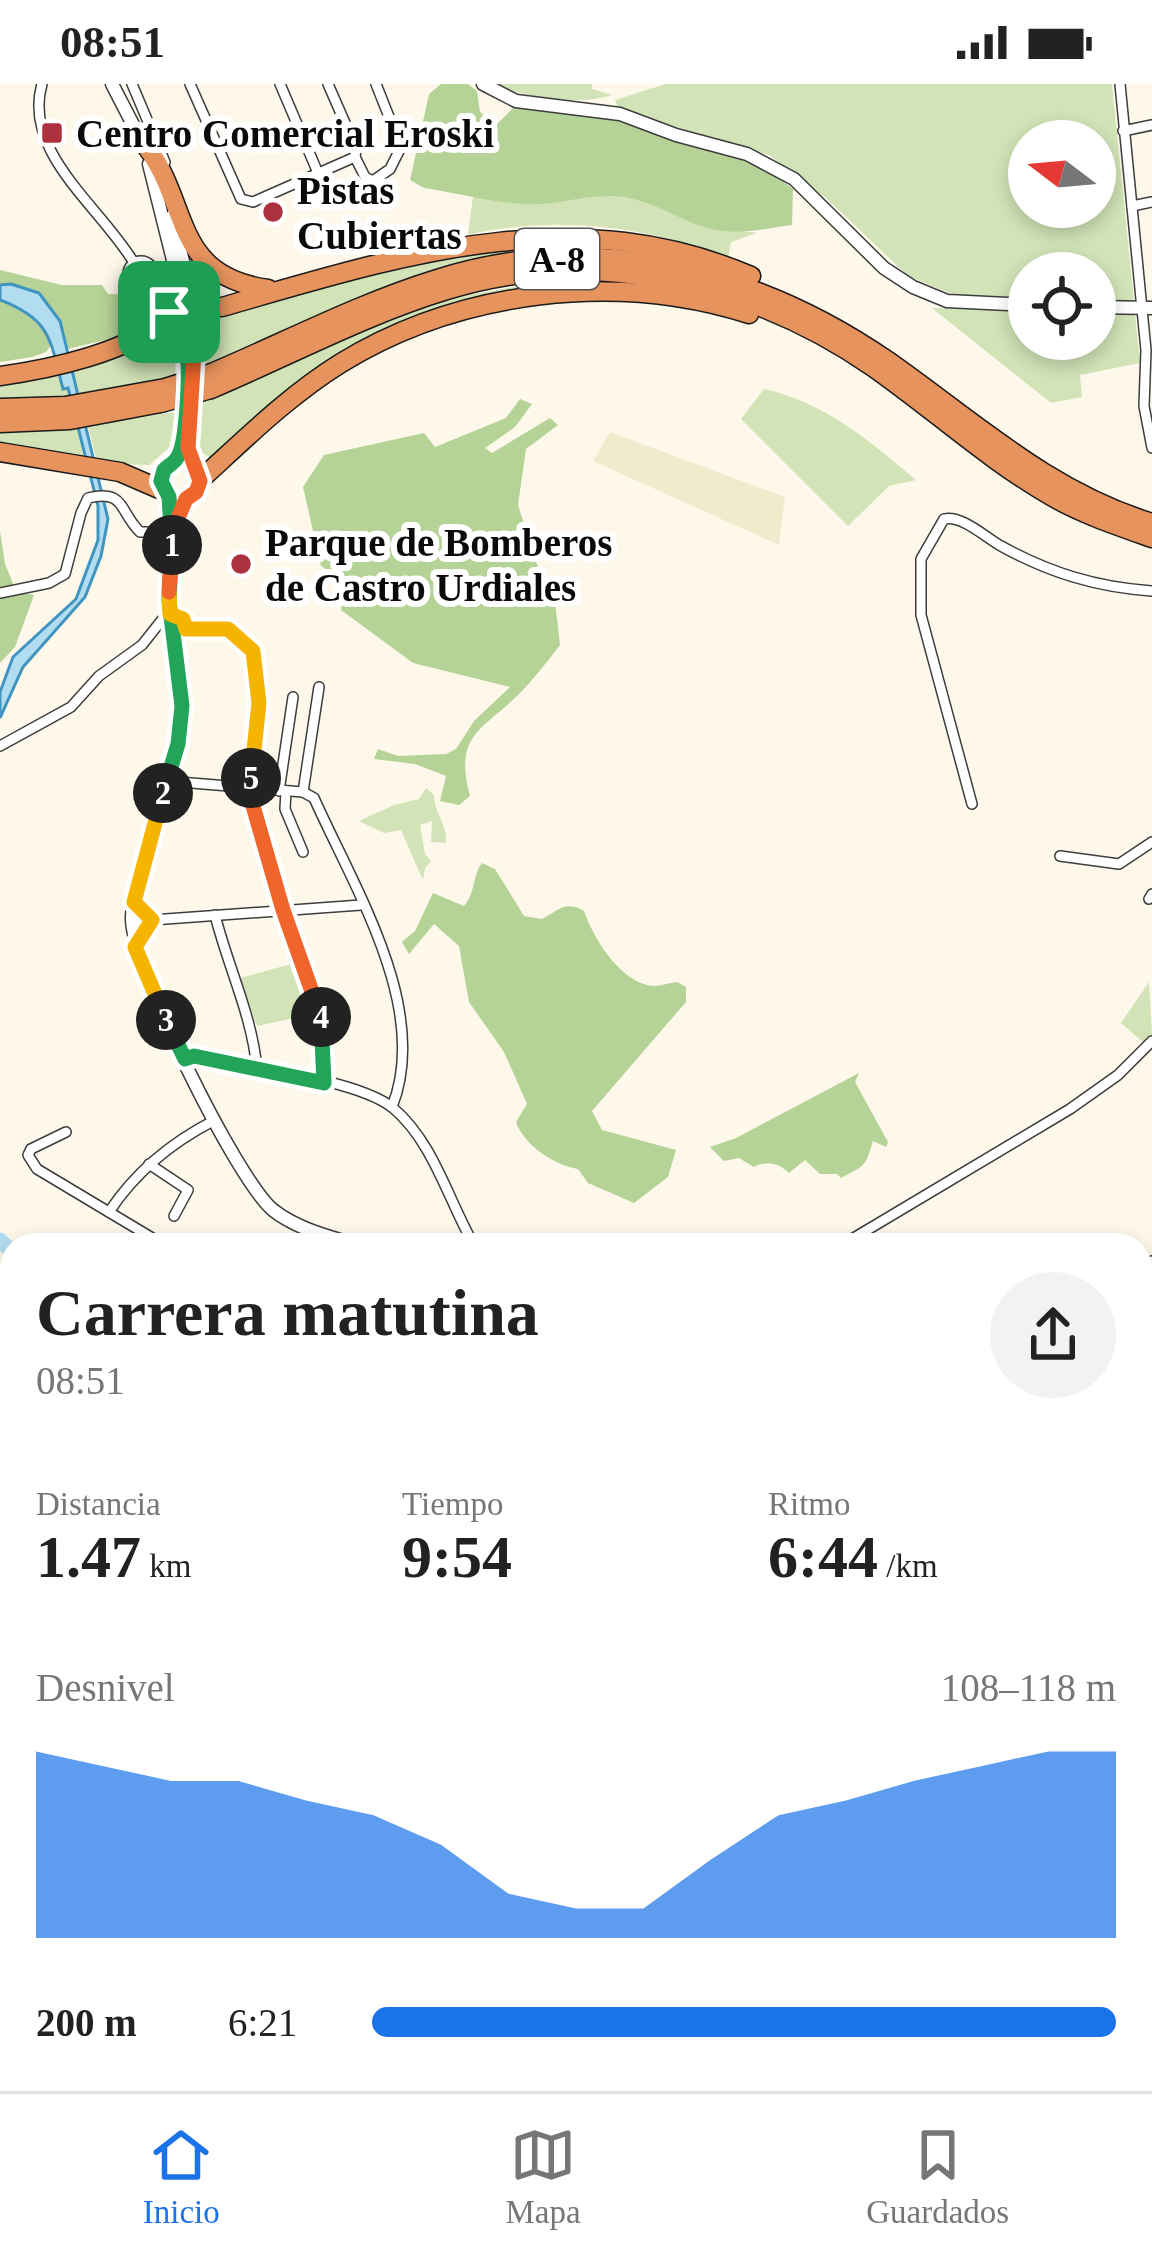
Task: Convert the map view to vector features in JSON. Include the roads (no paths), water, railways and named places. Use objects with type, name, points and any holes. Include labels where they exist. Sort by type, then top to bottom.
[{"type":"highway","points":[[141,140],[154,155],[183,230],[200,259],[242,286],[278,291]]},
{"type":"highway","points":[[198,304],[222,307],[467,245],[549,236],[618,238],[720,262],[800,299],[822,326]]},
{"type":"highway","name":"A-8","points":[[0,423],[163,396],[210,382],[408,289],[483,267],[530,260],[609,258],[701,271],[759,290],[901,370],[1030,467],[1100,504],[1152,523]]},
{"type":"highway","points":[[196,473],[339,365],[429,322],[521,298],[587,291],[648,292],[822,326]]},
{"type":"highway","points":[[0,376],[135,340],[171,311]]},
{"type":"highway","name":"A-8","points":[[822,326],[973,444],[1055,499],[1152,538]]},
{"type":"highway","name":"A-8","points":[[0,408],[78,412]]},
{"type":"highway","points":[[0,452],[143,479],[166,494]]},
{"type":"street","points":[[43,84],[37,112],[54,159],[112,227],[134,262]]},
{"type":"street","points":[[112,84],[141,140],[157,185],[175,268],[170,329],[185,348],[187,367],[182,439],[176,461],[164,470],[172,532],[170,614],[182,706],[178,744],[134,902],[135,947],[244,1176],[275,1212],[321,1233]]},
{"type":"street","points":[[132,84],[198,238]]},
{"type":"street","points":[[190,84],[242,200],[253,202],[355,158]]},
{"type":"street","points":[[280,84],[319,173]]},
{"type":"street","points":[[328,84],[356,148],[355,158],[365,177],[374,181],[390,170],[401,147],[376,84]]},
{"type":"street","points":[[483,84],[516,101],[620,114],[747,154],[794,179],[884,268],[913,287],[947,301],[1008,303]]},
{"type":"street","points":[[1120,84],[1147,308],[1152,448]]},
{"type":"street","points":[[1123,131],[1152,125]]},
{"type":"street","points":[[157,185],[165,196],[206,322],[198,335],[188,448],[196,492],[186,499],[172,532]]},
{"type":"street","points":[[1132,206],[1152,202]]},
{"type":"street","points":[[171,311],[198,304]]},
{"type":"street","points":[[1116,307],[1147,308]]},
{"type":"street","points":[[179,337],[198,335]]},
{"type":"street","points":[[176,461],[196,473]]},
{"type":"street","points":[[0,592],[49,583],[65,574],[88,498],[106,494],[121,503],[135,530],[172,532]]},
{"type":"street","points":[[166,494],[186,499]]},
{"type":"street","points":[[972,804],[921,615],[921,559],[944,520],[958,519],[1014,554],[1075,580],[1152,591]]},
{"type":"street","points":[[170,614],[183,619],[186,629]]},
{"type":"street","points":[[0,746],[70,707],[89,685],[142,645],[170,614]]},
{"type":"street","points":[[174,644],[186,629]]},
{"type":"street","points":[[186,629],[228,629],[253,651],[259,703],[250,789],[283,910],[319,1005],[325,1032],[324,1083]]},
{"type":"street","points":[[303,792],[319,687]]},
{"type":"street","points":[[293,697],[282,791],[303,852]]},
{"type":"street","points":[[167,781],[303,792],[314,798],[393,979],[404,1029],[392,1107]]},
{"type":"street","points":[[1060,856],[1119,864],[1152,842]]},
{"type":"street","points":[[134,902],[152,920],[361,904]]},
{"type":"street","points":[[215,915],[251,1025],[257,1069]]},
{"type":"street","points":[[135,947],[152,920]]},
{"type":"street","points":[[862,1233],[1070,1109],[1118,1075],[1152,1041]]},
{"type":"street","points":[[185,1059],[194,1056],[324,1083],[392,1107],[420,1142],[468,1233]]},
{"type":"street","points":[[109,1212],[148,1164],[181,1137],[215,1120]]},
{"type":"street","points":[[66,1132],[31,1149],[28,1155],[37,1169],[144,1233]]},
{"type":"street","points":[[148,1164],[188,1190],[175,1216]]},
{"type":"water","points":[[0,285],[39,293],[60,321],[108,519],[101,556],[85,597],[23,667],[0,718],[0,692],[13,657],[76,599],[98,540],[98,506],[68,388],[63,389],[51,345],[39,324],[0,300]]},
{"type":"place","name":"Centro Comercial Eroski","points":[[52,133]]},
{"type":"place","name":"Pistas Cubiertas","points":[[273,212]]},
{"type":"place","name":"Parque de Bomberos de Castro Urdiales","points":[[241,564]]}]
